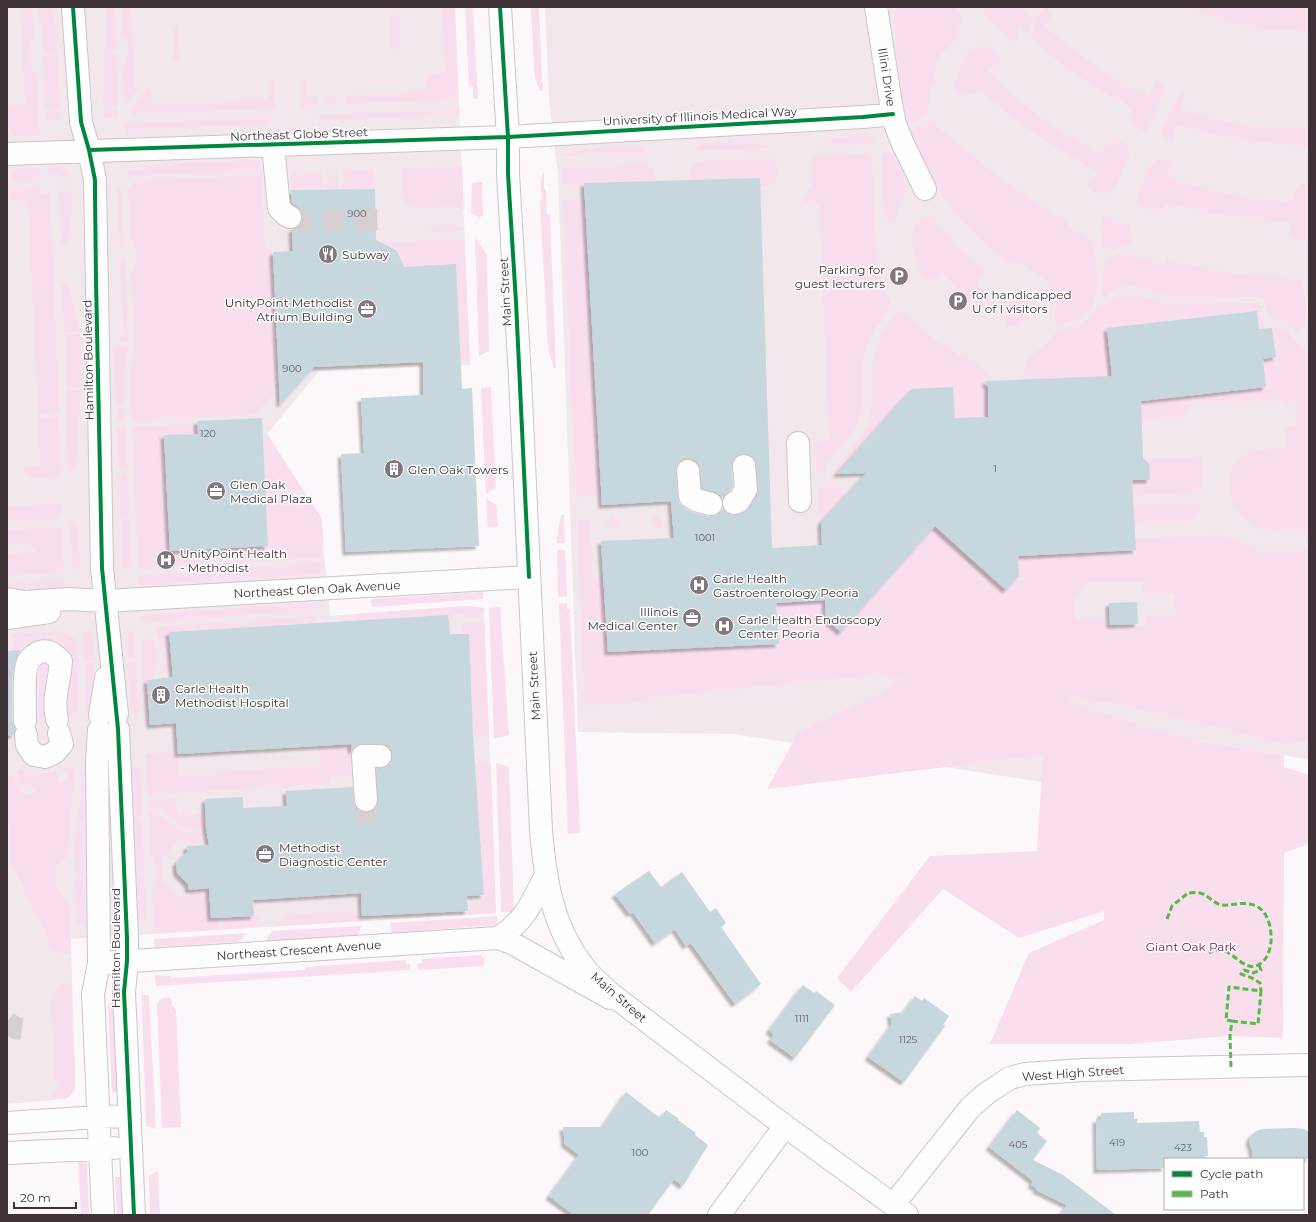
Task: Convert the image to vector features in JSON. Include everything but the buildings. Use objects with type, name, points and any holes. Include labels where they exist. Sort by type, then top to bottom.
[{"type":"street","name":"Hamilton Boulevard","points":[[73,7],[82,122],[89,150],[96,192],[102,568],[110,645],[109,722],[127,961],[124,992],[134,1215]]},
{"type":"street","name":"Main Street","points":[[500,7],[517,317],[540,822],[545,877],[551,900],[574,952],[583,966],[596,980],[630,1009],[785,1126],[900,1210]]},
{"type":"street","name":"Illini Drive","points":[[876,7],[893,114],[903,144],[925,189]]},
{"type":"street","name":"University of Illinois Medical Way","points":[[508,137],[863,118],[893,114]]},
{"type":"street","name":"Northeast Globe Street","points":[[7,154],[89,150],[508,137]]},
{"type":"street","points":[[273,145],[279,208],[290,217]]},
{"type":"street","points":[[798,443],[800,501]]},
{"type":"street","points":[[734,503],[740,501],[746,489],[744,466]]},
{"type":"street","points":[[688,471],[690,496],[696,500],[711,504]]},
{"type":"street","name":"Northeast Glen Oak Avenue","points":[[7,599],[24,602],[69,599],[105,601],[529,577]]},
{"type":"street","name":"Northeast Glen Oak Avenue","points":[[7,618],[61,610],[105,601]]},
{"type":"street","points":[[43,651],[51,652],[61,661],[56,691],[55,710],[62,744],[54,753],[45,757],[34,755],[27,745],[26,728],[25,682],[28,662],[36,653],[43,651]]},
{"type":"street","name":"Hamilton Boulevard","points":[[103,1215],[93,994],[99,963],[97,762],[109,722]]},
{"type":"street","points":[[366,800],[363,756],[380,756]]},
{"type":"street","points":[[498,938],[514,926],[527,912],[545,877]]},
{"type":"street","name":"Northeast Crescent Avenue","points":[[99,963],[498,938],[510,942],[630,1009]]},
{"type":"street","name":"West High Street","points":[[900,1210],[970,1108],[987,1093],[1010,1078],[1024,1074],[1077,1071],[1309,1065]]},
{"type":"street","points":[[7,1123],[130,1116]]},
{"type":"street","points":[[719,1215],[785,1126]]},
{"type":"street","points":[[7,1153],[100,1148],[131,1148]]},
{"type":"shaded area","name":"UnityPoint Health - Methodist","points":[[7,7],[455,7],[470,365],[319,371],[267,434],[322,519],[330,616],[467,606],[484,608],[496,913],[71,939],[75,1089],[66,1099],[7,1104]]},
{"type":"shaded area","points":[[545,7],[1309,7],[1309,760],[1108,725],[1106,792],[734,734],[578,732],[558,175],[549,100]]},
{"type":"green space","points":[[20,7],[31,7],[35,34],[28,49],[28,58],[31,67],[37,76],[39,120],[37,124],[40,129],[39,136],[15,136],[10,129],[8,122],[8,106],[25,104]]},
{"type":"green space","points":[[37,7],[52,7],[58,53],[43,53],[41,28]]},
{"type":"green space","points":[[107,7],[115,7],[116,49],[105,50]]},
{"type":"green space","points":[[121,7],[131,7],[134,87],[141,86],[127,102],[124,103],[123,68],[127,61],[129,49],[122,34]]},
{"type":"green space","points":[[442,7],[455,7],[458,99],[345,104],[345,96],[426,91],[426,81],[429,75],[445,73]]},
{"type":"green space","points":[[465,7],[473,7],[478,99],[473,98],[473,86],[469,86]]},
{"type":"green space","points":[[531,7],[539,7],[542,79],[540,80],[543,82],[543,91],[540,91],[535,78]]},
{"type":"green space","points":[[897,7],[953,7],[960,14],[962,19],[954,42],[940,56],[936,63],[935,86],[929,87],[929,101],[925,115],[907,124],[898,80],[896,57],[894,21]]},
{"type":"green space","points":[[981,7],[1019,7],[1032,17],[1028,34],[1021,27],[1018,28],[1018,39],[1013,42],[990,21]]},
{"type":"green space","points":[[1189,7],[1309,7],[1309,31],[1274,30],[1253,27],[1225,20]]},
{"type":"green space","points":[[1044,8],[1047,8],[1053,14],[1044,26],[1098,68],[1121,83],[1149,96],[1155,82],[1160,82],[1163,84],[1165,89],[1146,131],[1133,126],[1131,121],[1132,111],[1127,105],[1068,69],[1031,37],[1035,19]]},
{"type":"green space","points":[[395,14],[400,19],[400,46],[399,49],[395,50],[391,46],[390,20],[392,15]]},
{"type":"green space","points":[[173,26],[178,27],[180,57],[177,61],[173,58]]},
{"type":"green space","points":[[983,46],[994,50],[1001,59],[999,64],[988,69],[989,72],[1020,101],[1042,118],[1066,134],[1097,151],[1117,140],[1127,146],[1129,149],[1128,160],[1117,183],[1111,191],[1103,194],[1089,189],[1087,187],[1088,182],[1097,175],[1097,172],[1041,138],[1008,114],[981,91],[968,95],[960,95],[957,93],[954,84],[967,53]]},
{"type":"green space","points":[[105,53],[116,53],[118,106],[104,107]]},
{"type":"green space","points":[[43,56],[58,56],[60,109],[45,109]]},
{"type":"green space","points":[[302,80],[306,83],[307,97],[317,96],[317,106],[301,107],[300,83]]},
{"type":"green space","points":[[270,81],[274,84],[276,108],[132,115],[132,109],[148,89],[151,93],[152,103],[269,99],[268,83]]},
{"type":"green space","points":[[1180,92],[1185,94],[1181,109],[1233,123],[1264,127],[1309,127],[1309,147],[1237,139],[1178,126],[1175,129],[1175,138],[1173,141],[1166,140],[1160,136],[1160,134]]},
{"type":"green space","points":[[324,96],[336,96],[337,105],[325,106]]},
{"type":"green space","points":[[118,109],[118,115],[116,117],[104,118],[103,110]]},
{"type":"green space","points":[[455,109],[459,111],[460,114],[319,121],[319,115]]},
{"type":"green space","points":[[60,112],[60,120],[45,119],[45,113]]},
{"type":"green space","points":[[274,116],[268,124],[137,130],[126,134],[125,124]]},
{"type":"green space","points":[[928,123],[934,124],[982,164],[1033,201],[1069,221],[1067,227],[1083,234],[1091,241],[1095,254],[1097,289],[1096,298],[1088,312],[1070,322],[1056,324],[1055,296],[1048,283],[1016,261],[1013,265],[994,252],[957,215],[941,195],[920,157],[909,130]]},
{"type":"green space","points":[[876,137],[875,142],[870,144],[818,146],[823,142],[835,138]]},
{"type":"green space","points":[[755,141],[765,144],[769,148],[695,151],[703,144]]},
{"type":"green space","points":[[641,147],[648,154],[562,155],[581,150]]},
{"type":"green space","points":[[885,153],[897,153],[903,173],[906,191],[894,222],[886,218],[884,212],[881,158]]},
{"type":"green space","points":[[869,154],[872,159],[877,270],[879,280],[891,303],[874,332],[865,354],[862,371],[862,400],[860,414],[855,428],[829,460],[825,474],[817,475],[816,453],[812,442],[829,440],[819,203],[805,203],[802,202],[802,200],[812,184],[812,156]]},
{"type":"green space","points":[[776,158],[778,175],[773,185],[760,187],[760,178],[690,180],[690,170],[698,161]]},
{"type":"green space","points":[[1162,159],[1171,162],[1172,165],[1166,175],[1196,186],[1243,196],[1291,202],[1298,186],[1303,184],[1309,185],[1309,240],[1302,241],[1290,236],[1289,233],[1293,223],[1214,214],[1167,203],[1158,211],[1151,211],[1142,207],[1138,201],[1138,192],[1153,163]]},
{"type":"green space","points":[[256,160],[260,162],[260,169],[247,171],[128,176],[128,172],[133,169],[140,170],[164,164]]},
{"type":"green space","points":[[645,163],[655,171],[655,181],[563,185],[562,167]]},
{"type":"green space","points":[[462,166],[464,210],[449,207],[424,209],[417,208],[410,206],[404,201],[401,169]]},
{"type":"green space","points":[[57,167],[65,170],[72,177],[59,177],[56,173],[48,172],[47,168]]},
{"type":"green space","points":[[19,168],[40,168],[40,176],[38,180],[10,181],[13,173]]},
{"type":"green space","points":[[373,170],[374,188],[343,189],[343,171]]},
{"type":"green space","points":[[322,172],[322,189],[291,190],[291,173]]},
{"type":"green space","points":[[544,172],[544,189],[546,189],[547,214],[550,214],[556,368],[554,369],[548,348],[540,203],[542,196],[541,182]]},
{"type":"green space","points":[[262,175],[265,248],[271,248],[277,380],[270,381],[273,395],[253,415],[132,421],[129,378],[135,343],[131,273],[135,267],[137,256],[136,249],[130,237],[128,188],[132,186],[134,181]]},
{"type":"green space","points":[[327,175],[338,175],[338,189],[327,189]]},
{"type":"green space","points":[[482,182],[483,216],[479,217],[471,213],[472,183]]},
{"type":"green space","points":[[38,187],[41,193],[50,195],[59,412],[38,414],[28,201],[13,201],[10,198],[10,190]]},
{"type":"green space","points":[[117,189],[122,189],[124,249],[120,249]]},
{"type":"green space","points":[[59,191],[74,191],[67,244],[61,244]]},
{"type":"green space","points":[[563,200],[585,200],[602,496],[576,497]]},
{"type":"green space","points":[[1104,216],[1130,226],[1132,241],[1129,245],[1111,251],[1103,248],[1100,231]]},
{"type":"green space","points":[[926,219],[933,220],[965,254],[983,269],[983,274],[976,284],[1000,303],[1010,291],[1017,293],[1029,302],[1031,309],[1026,320],[1019,325],[1007,327],[1005,323],[1005,311],[985,307],[970,300],[957,289],[944,273],[930,280],[925,279],[920,271],[915,256],[912,237],[915,226]]},
{"type":"green space","points":[[450,224],[465,230],[421,233],[438,226]]},
{"type":"green space","points":[[464,238],[470,360],[460,360],[456,264],[402,267],[396,254],[391,248],[378,243]]},
{"type":"green space","points":[[475,238],[485,252],[487,258],[489,351],[479,356]]},
{"type":"green space","points":[[1129,253],[1165,264],[1167,259],[1218,271],[1250,275],[1302,277],[1306,311],[1305,322],[1296,332],[1285,322],[1274,320],[1269,315],[1265,301],[1258,297],[1168,296],[1128,286],[1113,291],[1104,298],[1101,297],[1105,261],[1119,254]]},
{"type":"green space","points":[[120,258],[125,258],[128,342],[119,342],[124,334]]},
{"type":"green space","points":[[62,284],[69,284],[79,332],[64,332]]},
{"type":"green space","points":[[1127,292],[1164,302],[1257,303],[1261,306],[1264,329],[1259,329],[1257,311],[1107,328],[1112,376],[1023,380],[1024,367],[1026,363],[1054,334],[1064,328],[1085,322],[1093,314],[1097,307],[1102,308],[1114,298]]},
{"type":"green space","points":[[900,311],[903,311],[932,338],[957,354],[963,355],[972,360],[986,372],[992,381],[989,381],[981,373],[988,387],[988,417],[955,418],[953,387],[912,389],[836,474],[836,467],[861,437],[867,425],[871,411],[872,370],[878,342],[894,315]]},
{"type":"green space","points":[[1276,327],[1286,330],[1300,347],[1309,352],[1309,529],[1278,532],[1259,528],[1244,519],[1238,512],[1230,496],[1229,478],[1231,470],[1236,462],[1248,453],[1264,449],[1285,448],[1285,427],[1296,426],[1295,403],[1284,404],[1283,401],[1194,402],[1184,418],[1130,421],[1129,402],[1266,387],[1263,359],[1276,357],[1272,328]]},
{"type":"green space","points":[[80,334],[82,376],[80,387],[66,387],[65,336]]},
{"type":"green space","points":[[116,345],[128,346],[124,370],[124,405],[118,405],[116,399],[114,355]]},
{"type":"green space","points":[[491,387],[496,488],[486,494],[481,388]]},
{"type":"green space","points":[[66,390],[81,390],[76,466],[68,473]]},
{"type":"green space","points":[[124,408],[125,421],[117,422],[117,409]]},
{"type":"green space","points":[[59,417],[60,476],[35,478],[27,475],[23,472],[24,467],[40,465],[38,418]]},
{"type":"green space","points":[[197,423],[198,434],[164,436],[170,550],[203,549],[203,565],[143,569],[138,566],[132,427]]},
{"type":"green space","points":[[117,427],[126,427],[127,469],[119,469]]},
{"type":"green space","points":[[263,434],[267,434],[303,490],[284,492],[286,506],[312,503],[322,519],[323,557],[226,564],[224,548],[268,546]]},
{"type":"green space","points":[[1201,457],[1202,491],[1133,496],[1132,480],[1150,480],[1149,463],[1143,458]]},
{"type":"green space","points":[[119,473],[127,473],[129,517],[121,517]]},
{"type":"green space","points":[[818,485],[834,486],[847,494],[819,523]]},
{"type":"green space","points":[[486,499],[496,504],[498,527],[488,527]]},
{"type":"green space","points":[[1202,501],[1198,514],[1186,521],[1134,524],[1133,505]]},
{"type":"green space","points":[[61,503],[62,513],[56,520],[7,523],[7,507]]},
{"type":"green space","points":[[561,515],[564,515],[565,543],[556,543]]},
{"type":"green space","points":[[612,515],[621,522],[615,530],[605,523]]},
{"type":"green space","points":[[656,515],[664,522],[658,530],[650,523]]},
{"type":"green space","points":[[121,520],[129,520],[132,568],[130,569],[123,569]]},
{"type":"green space","name":"Giant Oak Park","points":[[590,520],[593,577],[603,578],[609,652],[779,644],[775,591],[797,602],[825,600],[826,619],[841,632],[932,529],[938,528],[1006,590],[1019,576],[1018,556],[1135,550],[1135,538],[1223,535],[1260,550],[1309,550],[1309,741],[1285,744],[1114,703],[1069,698],[1071,703],[1189,739],[1284,755],[1284,767],[1309,775],[1309,844],[1284,853],[1283,1038],[1230,1036],[1129,1044],[990,1044],[1029,953],[1104,920],[1104,911],[1019,938],[943,889],[851,992],[837,978],[930,856],[1037,851],[1043,755],[767,789],[798,733],[881,693],[902,678],[877,675],[675,695],[624,704],[581,705],[580,691],[584,690],[577,521]],"holes":[[[1090,582],[1142,582],[1143,595],[1174,594],[1175,613],[1146,615],[1145,626],[1112,628],[1106,625],[1106,619],[1075,620],[1075,598]]]},
{"type":"green space","points":[[70,524],[78,524],[80,572],[73,572]]},
{"type":"green space","points":[[57,527],[62,531],[62,558],[64,558],[64,570],[61,572],[7,576],[7,554],[39,551],[26,544],[7,545],[7,530]]},
{"type":"green space","points":[[557,550],[565,550],[567,596],[558,597]]},
{"type":"green space","points":[[325,562],[323,570],[317,574],[219,580],[219,570]]},
{"type":"green space","points":[[211,571],[212,581],[139,585],[138,576],[142,575]]},
{"type":"green space","points":[[62,579],[65,581],[65,588],[28,591],[28,581]]},
{"type":"green space","points":[[25,580],[25,591],[7,590],[7,582]]},
{"type":"green space","points":[[483,592],[483,599],[372,607],[371,599]]},
{"type":"green space","points":[[308,603],[312,606],[313,610],[151,622],[141,619],[140,615]]},
{"type":"green space","points":[[567,603],[567,609],[570,609],[580,833],[568,834],[559,604]]},
{"type":"green space","points":[[467,606],[484,608],[484,612],[475,617],[465,617],[461,614],[455,613],[450,618],[450,624],[452,626],[449,628],[448,615],[353,621],[353,614]]},
{"type":"green space","points":[[500,607],[509,735],[494,739],[489,608]]},
{"type":"green space","points":[[316,616],[316,623],[170,632],[172,668],[162,671],[164,662],[166,662],[167,653],[165,646],[162,646],[155,627]]},
{"type":"green space","points":[[484,622],[489,736],[473,737],[462,627],[464,624]]},
{"type":"green space","points":[[127,629],[134,629],[135,658],[128,659]]},
{"type":"green space","points":[[64,631],[70,637],[76,638],[79,716],[66,717],[65,651],[60,646],[48,641],[41,641],[27,644],[14,651],[14,640],[60,637],[68,643],[74,643],[67,640],[60,633],[58,633],[59,635],[11,639],[11,634]]},
{"type":"green space","points":[[92,632],[95,660],[84,661],[83,633]]},
{"type":"green space","points":[[150,637],[156,646],[157,662],[154,678],[148,678],[147,680],[149,711],[144,712],[141,639],[147,639]]},
{"type":"green space","points":[[45,662],[52,665],[50,717],[39,717],[39,670],[40,666]]},
{"type":"green space","points":[[128,662],[135,662],[138,713],[130,713]]},
{"type":"green space","points":[[95,663],[95,688],[92,716],[87,717],[85,664]]},
{"type":"green space","points":[[351,744],[353,776],[330,778],[330,783],[148,795],[146,754],[178,751],[179,775],[320,765],[319,745]]},
{"type":"green space","points":[[474,763],[491,763],[496,913],[468,915],[468,911],[484,895]]},
{"type":"green space","points":[[496,763],[509,767],[514,912],[501,912]]},
{"type":"green space","points":[[66,766],[75,766],[67,857],[57,865],[56,881],[59,890],[69,903],[71,953],[60,954],[55,953],[51,949],[44,929],[32,908],[32,904],[23,890],[24,887],[9,860],[11,860],[7,776],[14,776],[15,784],[20,789],[21,793],[28,795],[36,790],[30,785],[22,786],[19,781],[18,770],[22,770],[26,773],[56,772],[60,775],[57,781],[60,783],[69,777],[69,771],[64,771],[63,769]]},
{"type":"green space","points":[[132,767],[140,767],[142,816],[134,817]]},
{"type":"green space","points":[[83,771],[87,771],[88,774],[84,821],[78,820]]},
{"type":"green space","points":[[176,798],[177,815],[205,813],[206,828],[187,828],[182,826],[160,809],[148,807],[148,801]]},
{"type":"green space","points":[[155,812],[183,832],[200,832],[202,834],[203,837],[200,841],[195,842],[195,846],[187,846],[181,839],[179,839],[162,860],[164,884],[179,897],[189,897],[189,890],[209,889],[211,918],[219,918],[219,929],[154,933],[152,890],[156,882],[157,870],[151,855],[149,813]]},
{"type":"green space","points":[[134,820],[142,820],[144,871],[136,871]]},
{"type":"green space","points":[[77,823],[83,824],[82,836],[84,875],[76,876],[74,855]]},
{"type":"green space","points":[[137,875],[144,875],[146,918],[139,919]]},
{"type":"green space","points":[[75,879],[84,879],[86,923],[77,923]]},
{"type":"green space","points":[[345,910],[355,914],[362,921],[276,926],[283,916]]},
{"type":"green space","points":[[497,916],[497,925],[392,933],[390,923]]},
{"type":"green space","points":[[261,917],[260,920],[253,927],[225,929],[224,918]]},
{"type":"green space","points":[[361,926],[359,935],[268,941],[267,939],[272,931]]},
{"type":"green space","points":[[247,933],[238,942],[155,947],[154,939]]},
{"type":"green space","points":[[481,955],[484,958],[484,966],[418,970],[417,964],[422,963],[422,959]]},
{"type":"green space","points":[[406,960],[406,964],[410,964],[410,970],[156,986],[155,975],[171,976],[172,978],[305,970],[306,967]]},
{"type":"green space","points":[[65,982],[72,984],[75,1090],[68,1098],[49,1099],[61,1084],[54,1079],[54,1031],[52,1029],[51,1002],[55,990],[59,985]]},
{"type":"green space","points":[[141,995],[149,995],[156,1129],[146,1126],[143,1004]]},
{"type":"green space","points":[[164,998],[171,998],[172,1006],[176,1011],[181,1127],[162,1128],[157,1005],[160,1000]]},
{"type":"green space","points":[[113,1003],[118,1093],[112,1092],[108,1004]]},
{"type":"green space","points":[[78,1158],[87,1160],[89,1215],[81,1215]]},
{"type":"green space","points":[[158,1171],[160,1215],[150,1215],[149,1176]]},
{"type":"green space","points":[[115,1177],[121,1177],[123,1215],[117,1215]]},
{"type":"tunnel","points":[[290,217],[300,221],[379,220]]},
{"type":"tunnel","points":[[366,800],[367,829]]},
{"type":"tunnel","points":[[7,1022],[15,1028],[22,1029]]},
{"type":"marked path","points":[[1167,919],[1172,906],[1188,893],[1206,895],[1215,903],[1221,905],[1242,903],[1249,904],[1255,906],[1264,913],[1271,930],[1270,948],[1264,961],[1258,965],[1248,966],[1225,951],[1214,950],[1209,953]]},
{"type":"marked path","points":[[1259,965],[1261,970],[1253,973],[1244,970],[1241,974],[1260,983],[1261,991]]},
{"type":"marked path","points":[[1231,1067],[1230,1036],[1232,1021],[1226,1020],[1229,987],[1261,991],[1258,1024],[1232,1021]]},
{"type":"cycle path","points":[[73,7],[81,122],[89,150],[95,180],[102,568],[118,729],[127,938],[127,961],[124,992],[134,1215]]},
{"type":"cycle path","points":[[500,7],[508,137],[508,174],[516,302],[529,577]]},
{"type":"cycle path","points":[[89,150],[508,137],[863,117],[893,114]]},
{"type":"place","name":"Subway","points":[[328,254]]},
{"type":"place","name":"Parking for guest lecturers","points":[[899,276]]},
{"type":"place","name":"for handicapped U of I visitors","points":[[958,301]]},
{"type":"place","name":"UnityPoint Methodist Atrium Building","points":[[367,309]]},
{"type":"place","name":"Glen Oak Towers","points":[[394,469]]},
{"type":"place","name":"Glen Oak Medical Plaza","points":[[216,491]]},
{"type":"place","name":"UnityPoint Health - Methodist","points":[[166,560]]},
{"type":"place","name":"Carle Health Gastroenterology Peoria","points":[[699,585]]},
{"type":"place","name":"Illinois Medical Center","points":[[692,618]]},
{"type":"place","name":"Carle Health Endoscopy Center Peoria","points":[[724,626]]},
{"type":"place","name":"Carle Health Methodist Hospital","points":[[161,695]]},
{"type":"place","name":"Methodist Diagnostic Center","points":[[265,854]]}]
